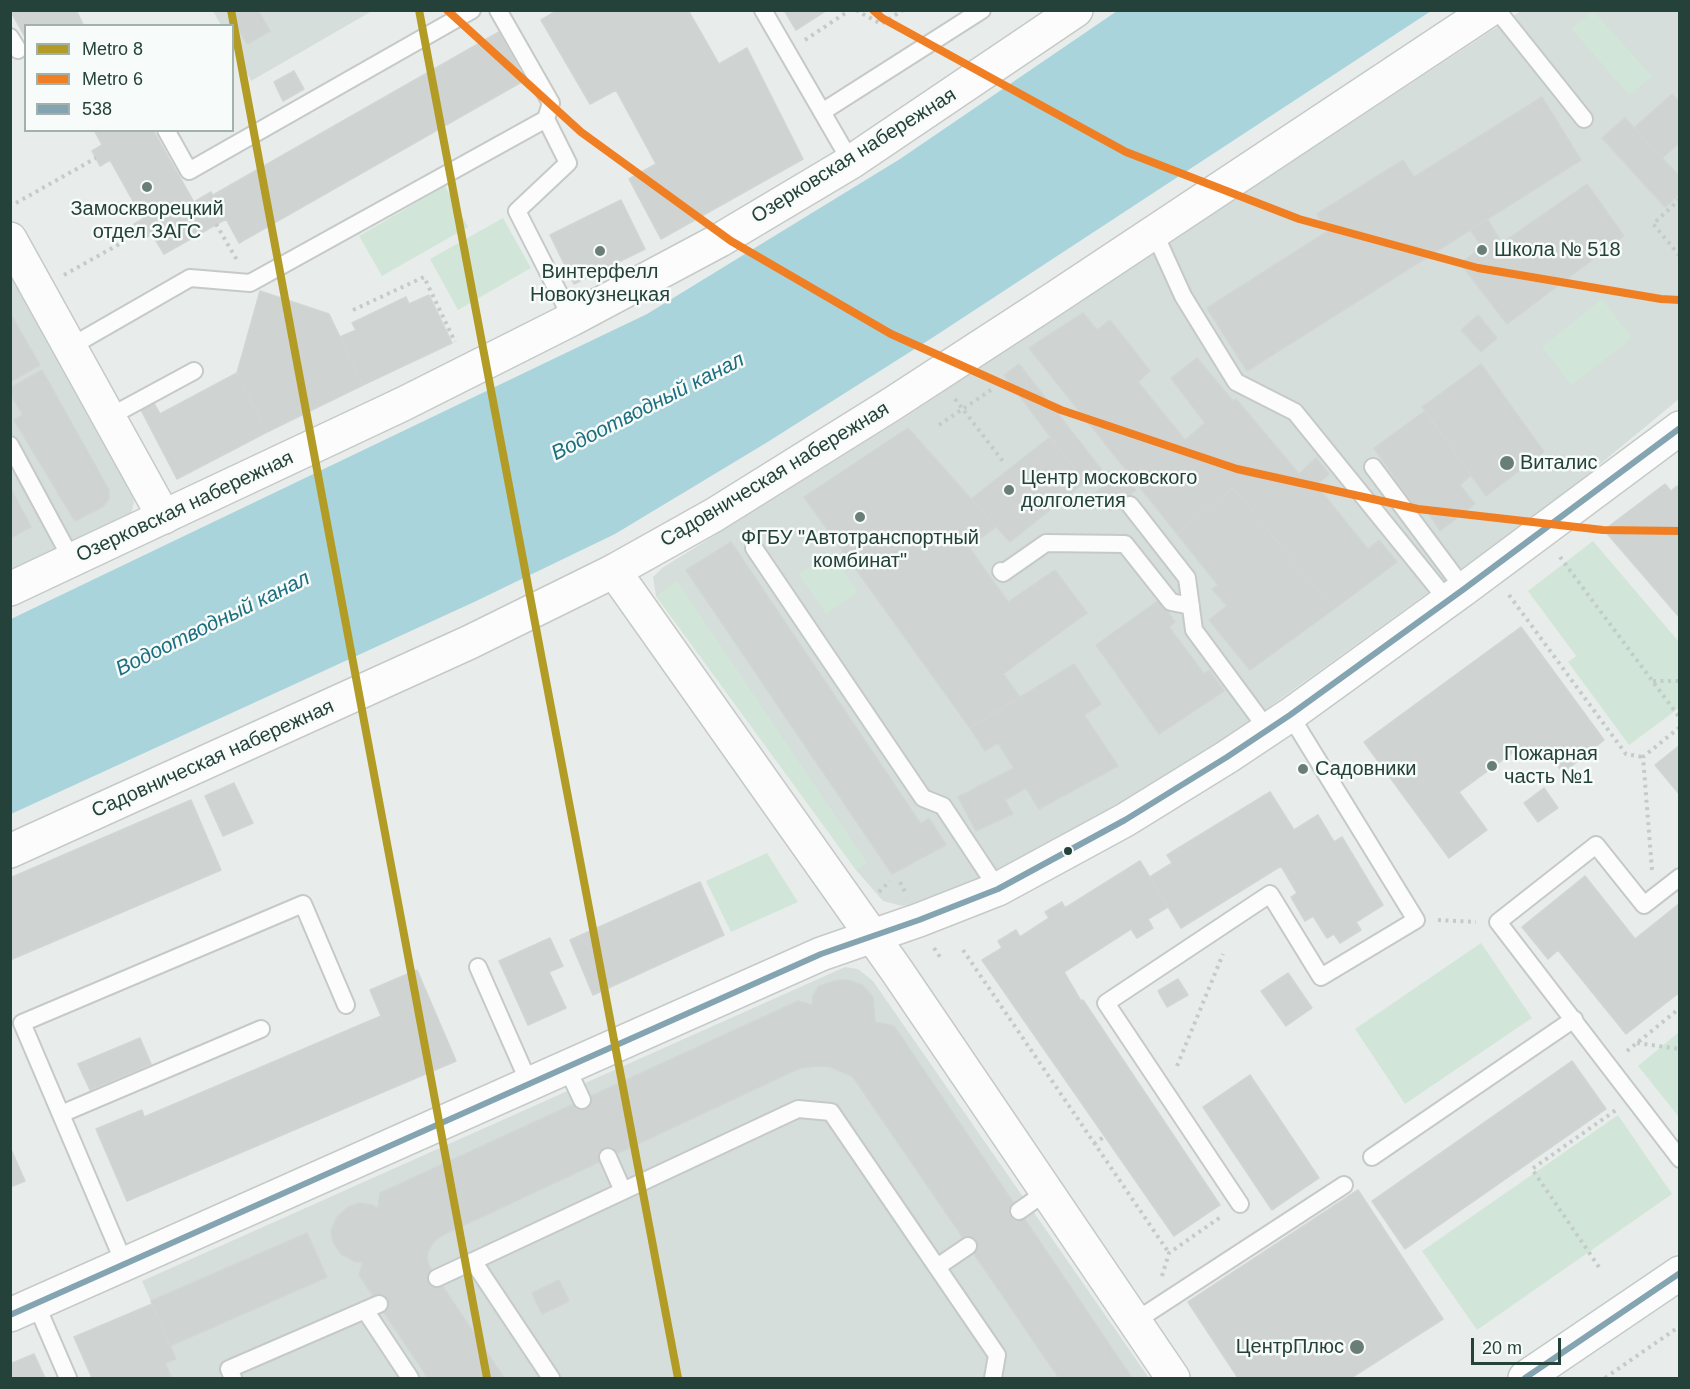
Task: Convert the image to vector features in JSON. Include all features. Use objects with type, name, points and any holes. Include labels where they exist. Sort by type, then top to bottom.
[{"type":"street","name":"Озерковская набережная","points":[[10,589],[403,404],[572,319],[720,240],[851,162],[1076,10]]},
{"type":"street","name":"Садовническая набережная","points":[[10,850],[470,642],[614,571],[714,515],[892,404],[1489,10]]},
{"type":"street","points":[[10,239],[164,517]]},
{"type":"street","points":[[23,1310],[821,954],[919,920],[998,889],[1125,820],[1279,723],[1675,440]]},
{"type":"street","points":[[614,571],[872,935],[1173,1378]]},
{"type":"street","points":[[1525,1378],[1680,1273]]},
{"type":"lane","points":[[167,132],[189,171],[472,10]]},
{"type":"lane","points":[[498,10],[550,103],[546,119],[568,163],[517,211],[572,319]]},
{"type":"lane","points":[[763,10],[851,162]]},
{"type":"lane","points":[[822,112],[982,10]]},
{"type":"lane","points":[[1497,10],[1584,119]]},
{"type":"lane","points":[[70,346],[190,278],[250,283],[546,119]]},
{"type":"lane","points":[[1154,232],[1183,296],[1236,381],[1295,412],[1456,595]]},
{"type":"lane","points":[[109,417],[194,371]]},
{"type":"lane","points":[[10,445],[72,560]]},
{"type":"lane","points":[[1373,468],[1456,595]]},
{"type":"lane","points":[[1130,505],[1187,578],[1194,630],[1279,723],[1416,920],[1321,977],[1270,894],[1106,1003],[1240,1204]]},
{"type":"lane","points":[[1001,571],[1003,573],[1046,543],[1125,544],[1171,602],[1191,606]]},
{"type":"lane","points":[[754,548],[922,798],[943,806],[998,889]]},
{"type":"lane","points":[[1680,877],[1644,905],[1596,845],[1498,922],[1680,1159]]},
{"type":"lane","points":[[125,1265],[61,1114],[16,1022],[303,904],[346,1005]]},
{"type":"lane","points":[[478,968],[530,1085]]},
{"type":"lane","points":[[1372,1157],[1574,1019]]},
{"type":"lane","points":[[61,1114],[261,1029]]},
{"type":"lane","points":[[567,1068],[582,1100]]},
{"type":"lane","points":[[436,1278],[798,1109],[831,1112],[997,1355],[993,1378]]},
{"type":"lane","points":[[608,1157],[623,1191]]},
{"type":"lane","points":[[1134,1322],[1344,1185]]},
{"type":"lane","points":[[1019,1211],[1046,1192]]},
{"type":"lane","points":[[937,1267],[968,1246]]},
{"type":"lane","points":[[472,1261],[552,1378]]},
{"type":"lane","points":[[233,1378],[229,1369],[372,1307],[410,1378]]},
{"type":"lane","points":[[23,1310],[68,1378]]},
{"type":"path","points":[[787,52],[850,10]]},
{"type":"path","points":[[856,10],[881,24],[903,10]]},
{"type":"path","points":[[16,203],[96,158]]},
{"type":"path","points":[[1680,199],[1653,224],[1680,256]]},
{"type":"path","points":[[216,224],[250,283]]},
{"type":"path","points":[[58,278],[139,233]]},
{"type":"path","points":[[353,310],[424,278],[457,347]]},
{"type":"path","points":[[939,425],[991,390]]},
{"type":"path","points":[[951,394],[1005,464]]},
{"type":"path","points":[[1559,556],[1680,718]]},
{"type":"path","points":[[1509,595],[1626,754],[1643,757],[1680,727]]},
{"type":"path","points":[[1652,681],[1680,681]]},
{"type":"path","points":[[1643,757],[1654,897]]},
{"type":"path","points":[[877,895],[890,881]]},
{"type":"path","points":[[1165,1094],[1240,915]]},
{"type":"path","points":[[1416,920],[1498,922]]},
{"type":"path","points":[[963,950],[1170,1253],[1240,1204]]},
{"type":"path","points":[[1609,1066],[1680,1008]]},
{"type":"path","points":[[1637,1043],[1680,1049]]},
{"type":"path","points":[[1599,1267],[1532,1169],[1634,1098]]},
{"type":"path","points":[[1095,1144],[1105,1136]]},
{"type":"path","points":[[1605,1378],[1680,1326]]},
{"type":"shaded area","points":[[213,11],[372,11],[251,81],[234,49],[234,24],[220,24]]},
{"type":"shaded area","points":[[1521,11],[1679,11],[1679,399],[1576,484],[1468,564],[1243,726],[1121,803],[1021,858],[970,882],[912,904],[902,906],[883,901],[856,870],[656,596],[653,577],[662,568],[902,419]]},
{"type":"shaded area","points":[[10,269],[131,485],[134,503],[130,517],[54,558],[46,554],[18,567],[16,576],[10,578]]},
{"type":"shaded area","points":[[845,967],[858,969],[873,981],[1149,1378],[172,1378],[165,1363],[176,1358],[142,1281]]},
{"type":"green space","points":[[1593,11],[1652,76],[1629,95],[1572,29]]},
{"type":"green space","points":[[445,186],[468,227],[382,276],[359,236]]},
{"type":"green space","points":[[503,218],[531,268],[458,310],[430,259]]},
{"type":"green space","points":[[1602,299],[1632,338],[1572,385],[1542,347]]},
{"type":"green space","points":[[1593,541],[1679,642],[1679,708],[1629,745],[1568,662],[1576,656],[1528,591]]},
{"type":"green space","points":[[831,553],[858,592],[826,614],[799,574]]},
{"type":"green space","points":[[677,581],[867,863],[856,870],[656,596]]},
{"type":"green space","points":[[767,853],[798,902],[731,932],[706,881]]},
{"type":"green space","points":[[1481,943],[1532,1018],[1405,1104],[1355,1029]]},
{"type":"green space","points":[[1679,1032],[1679,1117],[1638,1066]]},
{"type":"green space","points":[[1618,1115],[1672,1194],[1477,1330],[1422,1251]]},
{"type":"water","name":"Водоотводный канал","points":[[1117,11],[1431,11],[932,338],[766,443],[615,534],[472,603],[11,814],[11,619],[647,314],[900,159]]},
{"type":"building","points":[[10,10],[76,10],[83,24],[24,24],[24,35]]},
{"type":"building","points":[[228,10],[258,10],[270,31],[247,44]]},
{"type":"building","points":[[558,10],[688,10],[719,64],[747,48],[803,159],[661,239],[629,179],[656,164],[616,90],[590,104],[541,20]]},
{"type":"building","points":[[784,10],[827,10],[796,30]]},
{"type":"building","points":[[499,32],[525,80],[239,243],[213,195]]},
{"type":"building","points":[[294,71],[304,89],[283,101],[274,82]]},
{"type":"building","points":[[1672,94],[1680,102],[1680,142],[1662,158],[1634,128]]},
{"type":"building","points":[[1542,97],[1581,160],[1247,371],[1207,308],[1328,231],[1317,214],[1403,160],[1414,177]]},
{"type":"building","points":[[1625,118],[1680,177],[1680,194],[1665,207],[1602,138]]},
{"type":"building","points":[[95,132],[154,132],[194,202],[211,192],[226,219],[164,254],[152,234],[143,240],[134,224],[143,219],[110,160],[100,166],[92,151],[102,145]]},
{"type":"building","points":[[1587,184],[1624,236],[1507,324],[1460,263],[1482,248],[1470,229],[1487,219],[1502,243]]},
{"type":"building","points":[[621,200],[645,249],[574,284],[550,235]]},
{"type":"building","points":[[260,291],[329,314],[363,385],[267,432],[237,373]]},
{"type":"building","points":[[429,295],[452,343],[363,385],[340,337],[356,330],[352,323],[406,297],[409,304]]},
{"type":"building","points":[[10,313],[40,365],[10,382]]},
{"type":"building","points":[[1083,313],[1097,330],[1110,320],[1150,371],[1138,382],[1185,440],[1205,423],[1171,378],[1197,358],[1233,401],[1236,399],[1299,474],[1316,458],[1329,474],[1316,485],[1368,549],[1379,540],[1397,562],[1334,609],[1233,488],[1177,534],[1029,348]]},
{"type":"building","points":[[1478,315],[1497,338],[1481,352],[1461,330]]},
{"type":"building","points":[[1019,364],[1105,474],[1088,487],[1004,375]]},
{"type":"building","points":[[1481,364],[1544,452],[1486,496],[1422,407]]},
{"type":"building","points":[[42,370],[109,490],[109,498],[104,506],[75,521],[14,420],[23,415],[10,393],[10,388]]},
{"type":"building","points":[[237,373],[267,432],[177,479],[141,410],[154,403],[160,414]]},
{"type":"building","points":[[1425,411],[1471,475],[1460,485],[1475,504],[1440,531],[1426,509],[1420,513],[1374,448]]},
{"type":"building","points":[[908,428],[996,527],[969,547],[1008,602],[1055,570],[1087,613],[1003,674],[1020,697],[970,728],[804,497]]},
{"type":"building","points":[[1050,437],[1085,482],[1010,542],[971,499]]},
{"type":"building","points":[[1122,472],[1136,490],[1110,511],[1095,493]]},
{"type":"building","points":[[1665,484],[1671,491],[1677,486],[1680,490],[1680,618],[1604,530]]},
{"type":"building","points":[[10,487],[31,527],[10,538]]},
{"type":"building","points":[[1233,488],[1334,609],[1250,670],[1209,620],[1227,606],[1212,589],[1218,585],[1177,534]]},
{"type":"building","points":[[731,542],[921,824],[929,818],[946,845],[892,874],[686,570]]},
{"type":"building","points":[[1159,600],[1175,622],[1169,627],[1204,674],[1209,670],[1224,691],[1159,734],[1096,645]]},
{"type":"building","points":[[1521,627],[1604,740],[1563,773],[1546,749],[1529,762],[1519,748],[1459,792],[1487,830],[1449,858],[1364,742]]},
{"type":"building","points":[[1074,664],[1101,704],[1084,715],[1118,766],[1039,809],[1026,788],[1005,800],[1013,814],[976,831],[958,797],[1014,768],[998,743],[985,751],[970,728]]},
{"type":"building","points":[[1680,745],[1680,795],[1655,765]]},
{"type":"building","points":[[234,783],[253,823],[223,836],[205,796]]},
{"type":"building","points":[[1544,788],[1558,808],[1538,822],[1524,803]]},
{"type":"building","points":[[1270,792],[1294,830],[1318,815],[1334,842],[1342,837],[1383,905],[1356,922],[1361,930],[1340,943],[1334,934],[1327,938],[1313,916],[1305,921],[1291,897],[1297,893],[1281,866],[1181,928],[1150,877],[1172,863],[1167,855]]},
{"type":"building","points":[[191,800],[221,870],[10,960],[10,878]]},
{"type":"building","points":[[1140,861],[1168,907],[1148,919],[1153,928],[1137,938],[1131,929],[1064,972],[1081,1001],[1083,1000],[1220,1205],[1174,1236],[982,960],[1002,948],[998,941],[1016,930],[1020,937],[1049,918],[1045,912],[1062,902],[1065,908]]},
{"type":"building","points":[[1585,876],[1635,939],[1680,903],[1680,992],[1626,1034],[1558,950],[1548,959],[1522,927]]},
{"type":"building","points":[[700,882],[724,935],[593,995],[570,940]]},
{"type":"building","points":[[550,938],[563,966],[549,972],[566,1008],[528,1025],[499,961]]},
{"type":"building","points":[[417,970],[456,1061],[127,1201],[96,1129],[142,1110],[144,1117],[381,1016],[370,990]]},
{"type":"building","points":[[1288,973],[1312,1008],[1286,1026],[1261,991]]},
{"type":"building","points":[[1178,979],[1188,995],[1167,1007],[1158,991]]},
{"type":"building","points":[[838,980],[848,980],[862,985],[873,997],[875,1022],[894,1026],[1132,1378],[1059,1378],[853,1077],[831,1067],[818,1066],[800,1068],[435,1240],[428,1251],[429,1266],[504,1378],[428,1378],[359,1275],[363,1262],[356,1262],[341,1254],[333,1242],[331,1231],[337,1217],[348,1207],[359,1203],[378,1208],[380,1193],[798,1001],[812,1005],[813,996],[819,986]]},
{"type":"building","points":[[140,1038],[151,1064],[90,1090],[78,1064]]},
{"type":"building","points":[[1572,1061],[1606,1109],[1405,1249],[1372,1201]]},
{"type":"building","points":[[1250,1075],[1319,1178],[1272,1210],[1203,1107]]},
{"type":"building","points":[[10,1147],[25,1181],[10,1187]]},
{"type":"building","points":[[1358,1190],[1443,1319],[1351,1378],[1238,1378],[1188,1302]]},
{"type":"building","points":[[307,1233],[327,1277],[170,1346],[151,1301]]},
{"type":"building","points":[[559,1280],[569,1301],[542,1314],[532,1293]]},
{"type":"building","points":[[152,1304],[176,1359],[165,1363],[172,1378],[92,1378],[74,1337]]},
{"type":"building","points":[[34,1354],[45,1378],[10,1378],[10,1364]]},
{"type":"metro line","name":"8","points":[[231,10],[234,24]]},
{"type":"metro line","name":"8","points":[[419,10],[678,1378]]},
{"type":"metro line","name":"6","points":[[447,10],[581,132],[731,241],[891,334],[1061,410],[1237,469],[1418,509],[1603,530],[1680,531]]},
{"type":"metro line","name":"6","points":[[873,10],[882,18],[1126,152],[1299,219],[1478,268],[1661,299],[1680,300]]},
{"type":"metro line","name":"8","points":[[234,26],[487,1378]]},
{"type":"transit line","name":"538","points":[[10,1315],[821,954],[919,920],[998,889],[1125,820],[1290,715],[1680,428]]},
{"type":"transit line","name":"538","points":[[1525,1378],[1680,1273]]},
{"type":"place","name":"Замоскворецкий отдел ЗАГС","points":[[147,187]]},
{"type":"place","name":"Школа № 518","points":[[1482,250]]},
{"type":"place","name":"Винтерфелл Новокузнецкая","points":[[600,251]]},
{"type":"place","name":"Виталис","points":[[1507,463]]},
{"type":"place","name":"Центр московского долголетия","points":[[1009,490]]},
{"type":"place","name":"ФГБУ \"Автотранспортный комбинат\"","points":[[860,517]]},
{"type":"place","name":"Пожарная часть №1","points":[[1492,766]]},
{"type":"place","name":"Садовники","points":[[1303,769]]},
{"type":"place","name":"ЦентрПлюс","points":[[1357,1347]]}]
